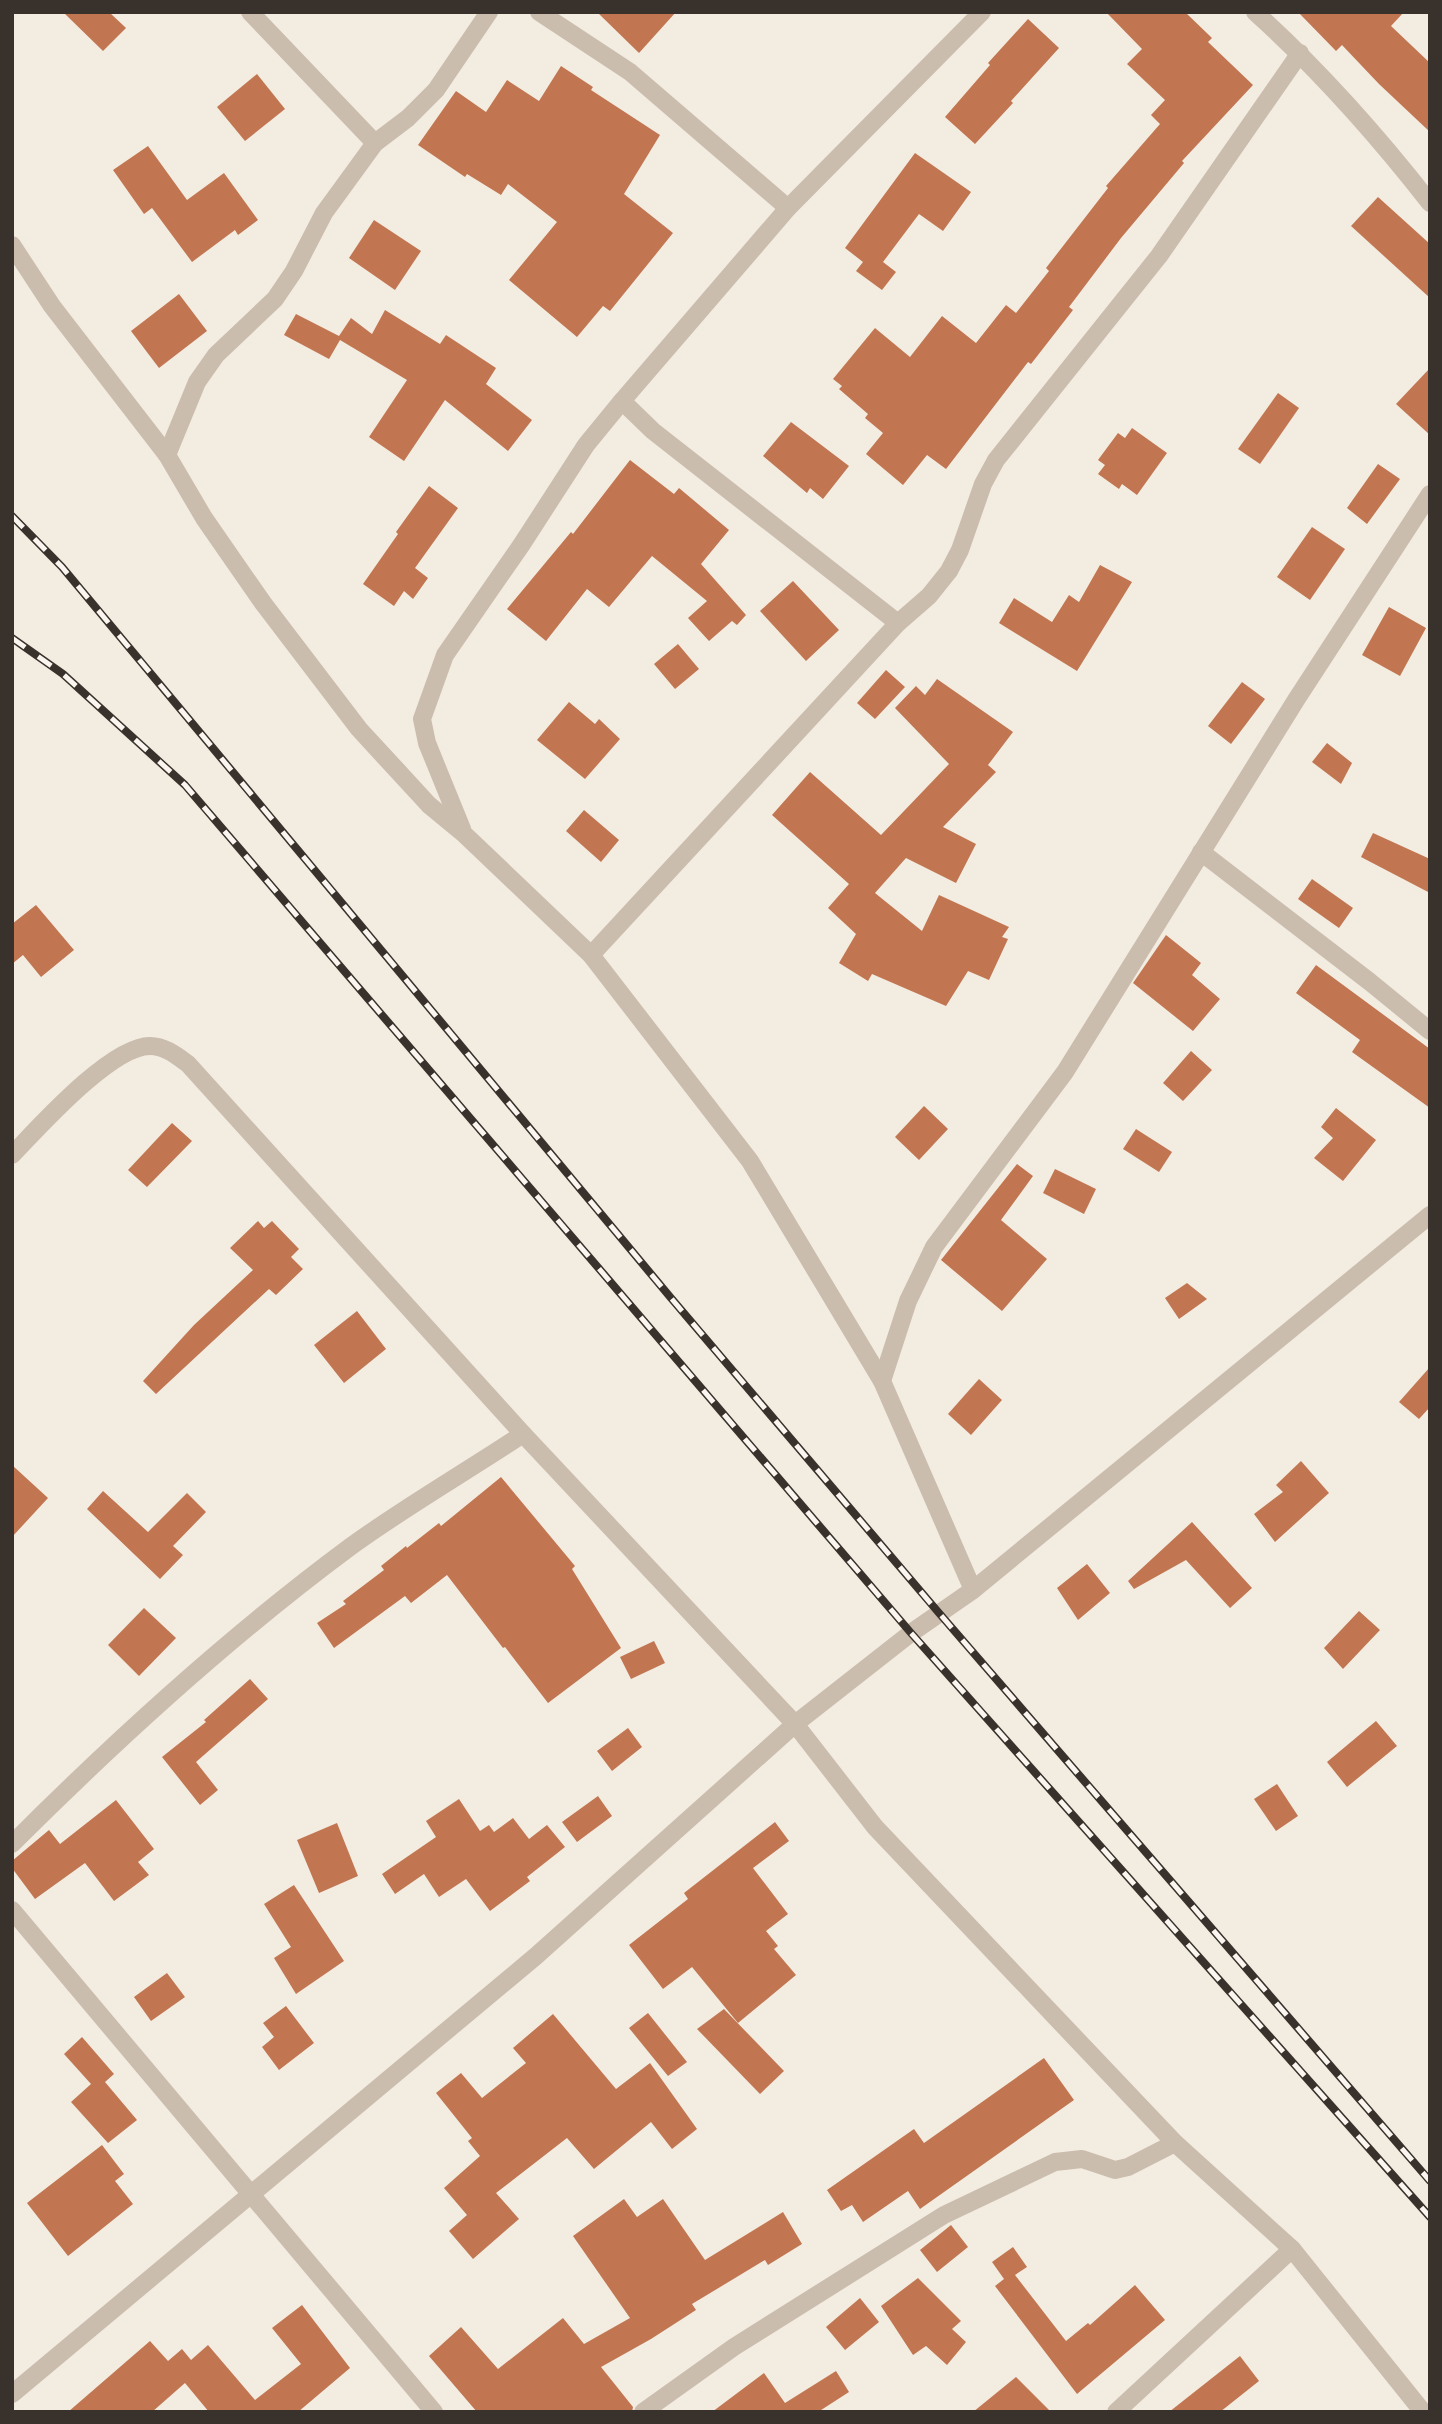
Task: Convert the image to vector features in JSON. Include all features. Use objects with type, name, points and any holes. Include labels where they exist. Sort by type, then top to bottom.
[{"type":"street","points":[[250,12],[375,144]]},
{"type":"street","points":[[167,455],[197,382],[216,355],[275,299],[294,271],[324,213],[375,144],[408,118],[436,90],[489,12]]},
{"type":"street","points":[[539,12],[630,72],[788,208]]},
{"type":"street","points":[[463,833],[427,743],[422,719],[445,655],[586,445],[622,401],[788,208],[982,12]]},
{"type":"street","points":[[1255,12],[1300,53],[1430,203]]},
{"type":"street","points":[[592,954],[898,623],[929,596],[960,550],[983,484],[996,460],[1159,256],[1300,53]]},
{"type":"street","points":[[12,245],[52,306],[167,455],[204,518],[262,603],[359,729],[429,805],[463,833],[592,954],[750,1161],[882,1381],[974,1590]]},
{"type":"street","points":[[622,401],[653,431],[898,623]]},
{"type":"street","points":[[882,1381],[908,1301],[934,1247],[1065,1072],[1167,903],[1430,494]]},
{"type":"street","points":[[1201,852],[1430,1031]]},
{"type":"street","points":[[12,1155],[52,1114],[117,1058],[140,1047],[152,1046],[170,1051],[188,1064],[523,1434],[795,1724],[875,1827],[1175,2143],[1292,2249],[1423,2412]]},
{"type":"street","points":[[12,2394],[536,1956],[795,1724],[911,1633],[974,1590],[1430,1215]]},
{"type":"street","points":[[12,1844],[83,1773],[237,1638],[351,1547],[523,1434]]},
{"type":"street","points":[[12,1910],[434,2412]]},
{"type":"street","points":[[643,2412],[734,2347],[944,2215],[1055,2162],[1082,2159],[1108,2169],[1128,2168],[1175,2143]]},
{"type":"street","points":[[1116,2412],[1292,2249]]},
{"type":"building","points":[[63,12],[109,12],[126,28],[103,51]]},
{"type":"building","points":[[597,12],[676,12],[639,53]]},
{"type":"building","points":[[1106,12],[1185,12],[1212,38],[1208,42],[1253,85],[1182,161],[1184,163],[1121,238],[1069,307],[1073,310],[1031,364],[1028,362],[946,469],[927,455],[903,485],[866,454],[883,433],[865,418],[868,414],[839,389],[842,386],[833,379],[875,328],[910,357],[942,316],[976,343],[1006,305],[1016,313],[1049,271],[1046,268],[1108,188],[1106,186],[1160,124],[1151,115],[1165,100],[1127,64],[1142,49]]},
{"type":"building","points":[[1298,12],[1404,12],[1391,26],[1430,63],[1430,132],[1342,45],[1336,51]]},
{"type":"building","points":[[1028,19],[1059,48],[975,144],[945,117]]},
{"type":"building","points":[[561,66],[593,87],[591,90],[660,135],[624,194],[673,233],[610,311],[603,306],[577,337],[509,280],[557,222],[508,184],[501,195],[467,174],[465,177],[418,145],[456,91],[486,112],[507,80],[539,101]]},
{"type":"building","points":[[257,74],[285,109],[245,141],[217,107]]},
{"type":"building","points":[[148,146],[187,200],[224,173],[258,220],[238,235],[235,230],[192,262],[152,208],[144,214],[113,170]]},
{"type":"building","points":[[915,153],[971,192],[943,231],[919,214],[883,262],[896,272],[882,290],[856,271],[863,262],[845,248]]},
{"type":"building","points":[[1378,197],[1430,244],[1430,298],[1351,226]]},
{"type":"building","points":[[374,220],[421,251],[395,290],[349,258]]},
{"type":"building","points":[[179,294],[207,331],[159,368],[131,331]]},
{"type":"building","points":[[385,310],[440,344],[446,335],[496,368],[486,384],[532,420],[508,451],[445,400],[404,461],[369,437],[407,380],[340,340],[329,359],[284,335],[296,314],[339,336],[351,318],[372,334]]},
{"type":"building","points":[[1430,368],[1430,435],[1396,404]]},
{"type":"building","points":[[1278,393],[1299,408],[1260,464],[1238,449]]},
{"type":"building","points":[[791,422],[849,466],[823,499],[810,488],[807,493],[763,456]]},
{"type":"building","points":[[1132,428],[1167,453],[1137,495],[1122,484],[1119,489],[1098,474],[1105,465],[1098,460],[1118,433],[1125,438]]},
{"type":"building","points":[[630,460],[674,494],[679,488],[729,530],[701,564],[746,615],[737,625],[732,621],[709,641],[688,618],[707,601],[652,556],[609,607],[587,589],[546,641],[507,609],[571,532],[573,534]]},
{"type":"building","points":[[1378,464],[1400,479],[1367,524],[1347,508]]},
{"type":"building","points":[[429,486],[458,508],[415,568],[428,578],[413,599],[404,591],[394,606],[363,584]]},
{"type":"building","points":[[1312,527],[1345,549],[1310,600],[1277,577]]},
{"type":"building","points":[[1100,565],[1132,582],[1077,671],[999,623],[1014,598],[1052,622],[1069,595],[1079,602]]},
{"type":"building","points":[[793,581],[839,630],[806,661],[760,611]]},
{"type":"building","points":[[1389,607],[1426,628],[1400,676],[1362,655]]},
{"type":"building","points":[[678,644],[699,669],[675,689],[654,664]]},
{"type":"building","points":[[886,670],[905,687],[875,719],[857,703]]},
{"type":"building","points":[[937,679],[1013,732],[988,765],[996,772],[943,827],[976,844],[956,883],[906,858],[875,893],[922,931],[939,895],[1009,927],[1002,937],[1008,939],[989,980],[968,971],[946,1006],[872,974],[868,981],[839,963],[856,934],[828,908],[849,884],[772,815],[810,772],[881,835],[949,764],[895,708],[916,686],[925,695]]},
{"type":"building","points":[[1242,682],[1265,699],[1231,744],[1208,726]]},
{"type":"building","points":[[569,702],[595,724],[599,719],[620,739],[585,779],[537,740]]},
{"type":"building","points":[[1327,743],[1352,763],[1341,784],[1312,762]]},
{"type":"building","points":[[584,810],[619,840],[601,862],[566,831]]},
{"type":"building","points":[[1373,833],[1430,859],[1430,893],[1361,857]]},
{"type":"building","points":[[1312,879],[1353,908],[1339,928],[1298,899]]},
{"type":"building","points":[[36,905],[74,950],[41,977],[23,955],[12,964],[12,924]]},
{"type":"building","points":[[1166,935],[1201,963],[1192,975],[1220,999],[1193,1031],[1133,983]]},
{"type":"building","points":[[1316,965],[1430,1049],[1430,1108],[1352,1052],[1360,1040],[1296,993]]},
{"type":"building","points":[[1191,1051],[1212,1070],[1183,1101],[1163,1083]]},
{"type":"building","points":[[924,1106],[948,1129],[919,1160],[895,1137]]},
{"type":"building","points":[[1336,1108],[1376,1140],[1343,1181],[1314,1158],[1333,1138],[1321,1127]]},
{"type":"building","points":[[172,1123],[192,1141],[147,1187],[128,1170]]},
{"type":"building","points":[[1136,1129],[1172,1152],[1159,1172],[1123,1149]]},
{"type":"building","points":[[1017,1164],[1033,1176],[1001,1220],[1047,1259],[1002,1311],[941,1260]]},
{"type":"building","points":[[1055,1169],[1096,1189],[1084,1214],[1043,1193]]},
{"type":"building","points":[[258,1221],[264,1228],[272,1221],[299,1249],[291,1257],[303,1269],[276,1295],[269,1289],[156,1394],[143,1381],[194,1325],[253,1270],[230,1248]]},
{"type":"building","points":[[1187,1283],[1207,1299],[1179,1319],[1165,1298]]},
{"type":"building","points":[[357,1311],[386,1349],[344,1383],[314,1345]]},
{"type":"building","points":[[1430,1367],[1430,1407],[1419,1419],[1399,1402]]},
{"type":"building","points":[[979,1379],[1002,1400],[971,1435],[948,1414]]},
{"type":"building","points":[[1301,1461],[1329,1493],[1275,1542],[1254,1514],[1283,1492],[1276,1485]]},
{"type":"building","points":[[12,1465],[48,1498],[12,1537]]},
{"type":"building","points":[[501,1477],[575,1566],[572,1569],[621,1648],[548,1703],[447,1575],[411,1603],[405,1596],[334,1648],[317,1623],[346,1604],[343,1601],[384,1570],[381,1566],[406,1546],[407,1548],[439,1523],[441,1526]]},
{"type":"building","points":[[103,1491],[148,1532],[187,1493],[206,1512],[173,1546],[183,1555],[160,1579],[87,1509]]},
{"type":"building","points":[[1192,1522],[1252,1588],[1230,1608],[1186,1560],[1134,1589],[1128,1581]]},
{"type":"building","points":[[1087,1564],[1110,1593],[1078,1620],[1057,1588]]},
{"type":"building","points":[[144,1608],[176,1638],[139,1676],[108,1645]]},
{"type":"building","points":[[1359,1611],[1380,1630],[1343,1669],[1324,1648]]},
{"type":"building","points":[[654,1641],[665,1663],[631,1679],[620,1657]]},
{"type":"building","points":[[250,1679],[268,1699],[196,1762],[218,1790],[200,1805],[162,1757],[206,1722],[204,1720]]},
{"type":"building","points":[[1376,1721],[1397,1746],[1347,1787],[1327,1762]]},
{"type":"building","points":[[628,1728],[642,1747],[612,1771],[597,1751]]},
{"type":"building","points":[[1277,1784],[1298,1816],[1276,1831],[1254,1799]]},
{"type":"building","points":[[598,1796],[612,1816],[577,1842],[562,1822]]},
{"type":"building","points":[[459,1799],[480,1831],[489,1825],[494,1832],[513,1818],[529,1839],[547,1825],[565,1847],[527,1877],[530,1881],[490,1911],[466,1879],[439,1897],[424,1874],[395,1894],[382,1874],[436,1837],[426,1821]]},
{"type":"building","points":[[116,1800],[154,1849],[138,1862],[149,1875],[114,1901],[85,1863],[35,1899],[12,1868],[12,1861],[49,1830],[60,1844]]},
{"type":"building","points":[[775,1822],[789,1841],[753,1868],[788,1914],[766,1931],[778,1946],[774,1949],[796,1975],[738,2023],[692,1967],[663,1989],[629,1945],[688,1899],[684,1893]]},
{"type":"building","points":[[337,1823],[358,1876],[319,1893],[297,1840]]},
{"type":"building","points":[[294,1885],[344,1961],[296,1994],[274,1958],[291,1947],[264,1904]]},
{"type":"building","points":[[167,1973],[185,1997],[151,2021],[134,1997]]},
{"type":"building","points":[[286,2006],[314,2043],[279,2070],[262,2047],[274,2037],[263,2023]]},
{"type":"building","points":[[724,2009],[784,2071],[760,2094],[697,2029]]},
{"type":"building","points":[[648,2013],[687,2062],[668,2076],[629,2028]]},
{"type":"building","points":[[553,2014],[616,2089],[650,2063],[697,2129],[672,2149],[651,2122],[594,2169],[567,2138],[496,2193],[519,2219],[473,2259],[449,2231],[467,2215],[444,2188],[480,2156],[468,2141],[472,2138],[436,2093],[461,2073],[482,2098],[526,2063],[513,2048]]},
{"type":"building","points":[[82,2037],[114,2074],[105,2082],[137,2120],[108,2143],[71,2102],[91,2084],[64,2054]]},
{"type":"building","points":[[1044,2058],[1074,2100],[920,2209],[908,2191],[863,2222],[852,2205],[841,2211],[827,2190],[914,2129],[924,2143]]},
{"type":"building","points":[[102,2145],[124,2174],[115,2181],[133,2204],[68,2256],[27,2203]]},
{"type":"building","points":[[624,2199],[637,2217],[663,2199],[705,2260],[783,2212],[802,2244],[768,2265],[765,2260],[692,2304],[696,2310],[601,2367],[633,2407],[632,2412],[477,2412],[429,2356],[461,2327],[498,2369],[563,2318],[584,2344],[630,2318],[573,2236]]},
{"type":"building","points":[[951,2225],[968,2247],[937,2272],[920,2250]]},
{"type":"building","points":[[1013,2247],[1027,2267],[1015,2275],[1066,2341],[1088,2323],[1090,2325],[1135,2285],[1165,2320],[1077,2394],[995,2286],[1004,2279],[992,2262]]},
{"type":"building","points":[[918,2278],[961,2321],[952,2329],[966,2342],[947,2365],[926,2346],[913,2355],[881,2306]]},
{"type":"building","points":[[860,2298],[879,2322],[845,2350],[826,2327]]},
{"type":"building","points":[[302,2305],[350,2368],[298,2412],[209,2412],[185,2383],[152,2412],[68,2412],[150,2341],[168,2361],[182,2349],[191,2360],[208,2345],[255,2400],[301,2364],[272,2328]]},
{"type":"building","points":[[1240,2356],[1259,2381],[1220,2412],[1169,2412]]},
{"type":"building","points":[[836,2371],[849,2392],[818,2412],[712,2412],[764,2373],[785,2403]]},
{"type":"building","points":[[1016,2377],[1051,2412],[973,2412]]},
{"type":"railway","points":[[12,516],[62,567],[671,1298],[939,1613],[1430,2181]]},
{"type":"railway","points":[[12,638],[63,674],[185,785],[911,1633],[1430,2217]]}]
